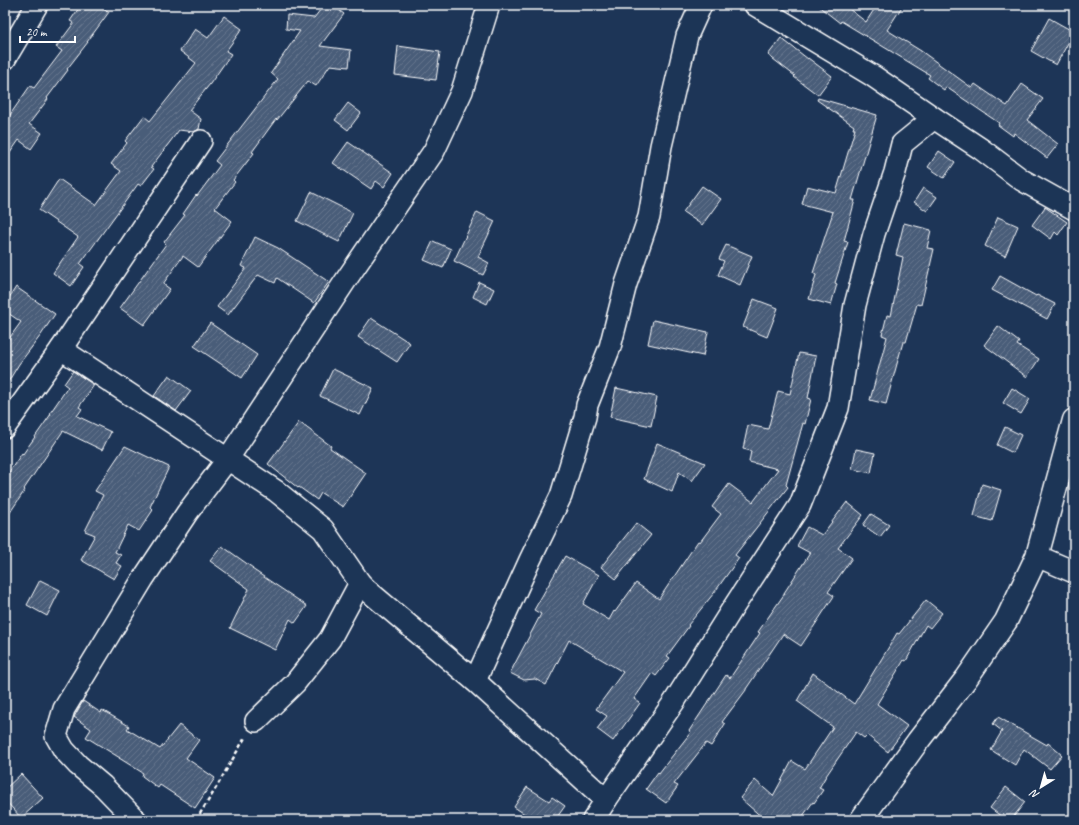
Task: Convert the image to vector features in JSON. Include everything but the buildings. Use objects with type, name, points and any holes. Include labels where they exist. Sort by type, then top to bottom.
[{"type":"street","points":[[5,59],[37,5]]},
{"type":"street","points":[[136,820],[103,786],[78,766],[64,750],[56,736],[64,709],[143,579],[187,513],[227,460],[348,277],[434,152],[462,91],[489,5]]},
{"type":"street","points":[[475,681],[561,496],[585,417],[587,405],[610,347],[626,284],[649,218],[661,146],[687,36],[701,5]]},
{"type":"street","points":[[755,5],[873,76],[981,149],[1022,180],[1074,209]]},
{"type":"street","points":[[593,820],[674,702],[800,505],[838,408],[855,305],[874,234],[895,172],[902,144],[934,118]]},
{"type":"street","points":[[5,427],[61,349],[201,140]]},
{"type":"street","points":[[61,349],[276,492],[323,530],[360,583],[475,681],[606,800]]},
{"type":"street","points":[[862,820],[918,741],[966,679],[1006,621],[1036,556],[1074,420]]},
{"type":"street","points":[[1036,556],[1074,572]]},
{"type":"street","points":[[256,721],[295,683],[330,638],[360,583]]},
{"type":"path","points":[[196,820],[256,721]]}]
